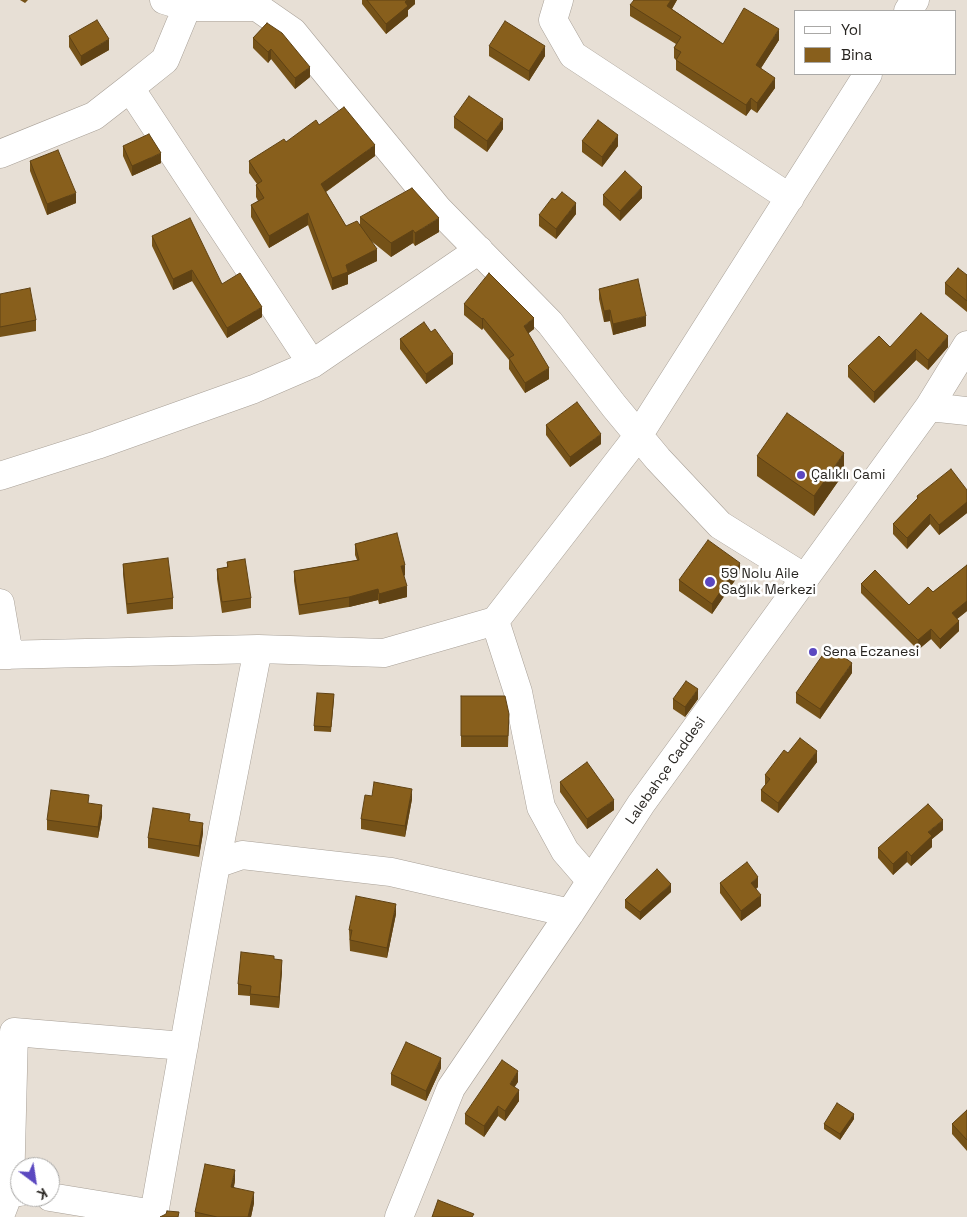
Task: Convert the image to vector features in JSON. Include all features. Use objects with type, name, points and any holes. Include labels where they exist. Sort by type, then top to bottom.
[{"type":"street","points":[[558,0],[553,20],[573,56],[790,198]]},
{"type":"street","points":[[0,154],[94,116],[165,60],[176,3],[257,7],[293,32],[438,209],[550,323],[638,436],[720,525],[805,578]]},
{"type":"street","points":[[0,603],[5,655],[258,648],[384,653],[495,621],[638,436],[867,75]]},
{"type":"street","points":[[130,88],[312,364]]},
{"type":"street","points":[[0,476],[97,445],[254,389],[312,364],[479,250]]},
{"type":"street","name":"Lalebahçe Caddesi","points":[[399,1217],[451,1088],[591,882],[641,804],[929,407],[967,345]]},
{"type":"street","points":[[929,407],[967,412]]},
{"type":"street","points":[[495,621],[518,692],[540,806],[565,851],[591,882]]},
{"type":"street","points":[[60,1199],[154,1214],[216,864],[258,648]]},
{"type":"street","points":[[216,864],[242,855],[392,872],[570,913]]},
{"type":"street","points":[[13,1157],[7,1031],[184,1046]]},
{"type":"street","points":[[0,1216],[10,1199]]},
{"type":"building","points":[[367,0],[407,0],[405,2],[408,6],[386,24]]},
{"type":"building","points":[[634,0],[671,0],[667,6],[723,44],[744,8],[779,29],[756,65],[775,78],[757,103],[751,98],[746,105],[676,60],[681,52],[674,48],[681,37],[630,5]]},
{"type":"building","points":[[97,20],[109,39],[81,56],[69,36]]},
{"type":"building","points":[[505,21],[545,46],[529,71],[489,46]]},
{"type":"building","points":[[267,23],[282,33],[310,67],[295,78],[271,49],[268,52],[253,38]]},
{"type":"building","points":[[469,96],[503,119],[487,141],[454,117]]},
{"type":"building","points":[[344,107],[375,145],[321,184],[346,226],[357,221],[377,249],[346,265],[348,272],[332,278],[308,213],[269,236],[251,205],[264,198],[256,185],[262,181],[249,161],[284,139],[286,142],[316,120],[319,125]]},
{"type":"building","points":[[598,120],[618,135],[602,157],[582,141]]},
{"type":"building","points":[[149,134],[161,153],[132,166],[123,146]]},
{"type":"building","points":[[58,150],[76,193],[47,204],[30,161]]},
{"type":"building","points":[[625,171],[642,187],[620,211],[603,195]]},
{"type":"building","points":[[412,188],[439,218],[415,233],[413,230],[391,243],[360,217]]},
{"type":"building","points":[[562,192],[576,203],[556,229],[539,215],[552,198],[555,200]]},
{"type":"building","points":[[190,218],[222,284],[240,273],[262,307],[227,328],[192,270],[173,279],[152,236]]},
{"type":"building","points":[[958,268],[967,275],[967,301],[945,283]]},
{"type":"building","points":[[489,273],[534,318],[524,326],[549,368],[525,383],[509,358],[514,355],[483,318],[464,304]]},
{"type":"building","points":[[638,279],[646,316],[613,324],[610,310],[604,311],[599,289]]},
{"type":"building","points":[[30,288],[36,320],[0,327],[0,294]]},
{"type":"building","points":[[921,313],[948,336],[928,360],[916,349],[874,392],[848,366],[879,336],[890,347]]},
{"type":"building","points":[[424,322],[431,332],[435,329],[453,354],[426,374],[400,339]]},
{"type":"building","points":[[577,402],[601,434],[570,457],[546,425]]},
{"type":"building","points":[[787,413],[844,453],[814,496],[757,456]]},
{"type":"building","points":[[951,469],[967,490],[967,502],[939,525],[930,514],[907,538],[893,524],[918,498],[917,496]]},
{"type":"building","points":[[397,533],[405,565],[401,566],[407,586],[379,594],[378,589],[349,597],[299,605],[294,571],[359,560],[355,544]]},
{"type":"building","name":"59 Nolu Aile Sağlık Merkezi","points":[[708,540],[740,563],[712,604],[679,580]]},
{"type":"building","points":[[168,558],[173,598],[127,604],[123,564]]},
{"type":"building","points":[[245,559],[251,598],[222,602],[217,569],[228,567],[227,562]]},
{"type":"building","points":[[967,565],[967,601],[952,613],[959,621],[940,639],[931,629],[918,640],[861,584],[875,570],[909,605],[928,587],[933,592]]},
{"type":"building","points":[[829,646],[852,663],[820,709],[796,693]]},
{"type":"building","points":[[686,681],[698,689],[685,707],[673,699]]},
{"type":"building","points":[[317,693],[334,694],[331,727],[314,726]]},
{"type":"building","points":[[461,696],[505,696],[509,714],[508,736],[461,736]]},
{"type":"building","points":[[800,738],[817,751],[778,803],[761,790],[770,779],[765,775],[784,750],[788,753]]},
{"type":"building","points":[[587,762],[614,800],[587,819],[560,782]]},
{"type":"building","points":[[374,782],[412,789],[405,826],[361,819],[365,795],[372,796]]},
{"type":"building","points":[[51,790],[89,795],[88,803],[102,805],[98,827],[47,820]]},
{"type":"building","points":[[928,804],[943,820],[928,832],[932,836],[911,856],[907,851],[893,864],[878,848]]},
{"type":"building","points":[[153,808],[190,814],[189,821],[203,823],[199,846],[148,838]]},
{"type":"building","points":[[747,862],[758,877],[751,883],[761,895],[741,911],[720,883]]},
{"type":"building","points":[[657,869],[671,884],[640,912],[625,900]]},
{"type":"building","points":[[356,896],[396,904],[387,948],[350,940],[352,930],[349,930]]},
{"type":"building","points":[[241,952],[274,956],[274,959],[282,960],[279,997],[250,994],[251,986],[238,984]]},
{"type":"building","points":[[406,1042],[441,1058],[426,1091],[391,1074]]},
{"type":"building","points":[[502,1060],[518,1071],[510,1084],[519,1090],[505,1111],[498,1106],[484,1126],[465,1114]]},
{"type":"building","points":[[837,1103],[854,1114],[840,1134],[824,1124]]},
{"type":"building","points":[[967,1110],[967,1140],[952,1124]]},
{"type":"building","points":[[205,1164],[235,1170],[231,1187],[254,1192],[248,1217],[217,1217],[195,1212]]},
{"type":"building","points":[[438,1200],[474,1214],[472,1217],[432,1217]]},
{"type":"building","points":[[167,1211],[179,1212],[178,1217],[160,1217],[166,1214]]},
{"type":"place","name":"Çalıklı Cami","points":[[801,475]]},
{"type":"place","name":"59 Nolu Aile Sağlık Merkezi","points":[[710,582]]},
{"type":"place","name":"Sena Eczanesi","points":[[813,652]]}]
